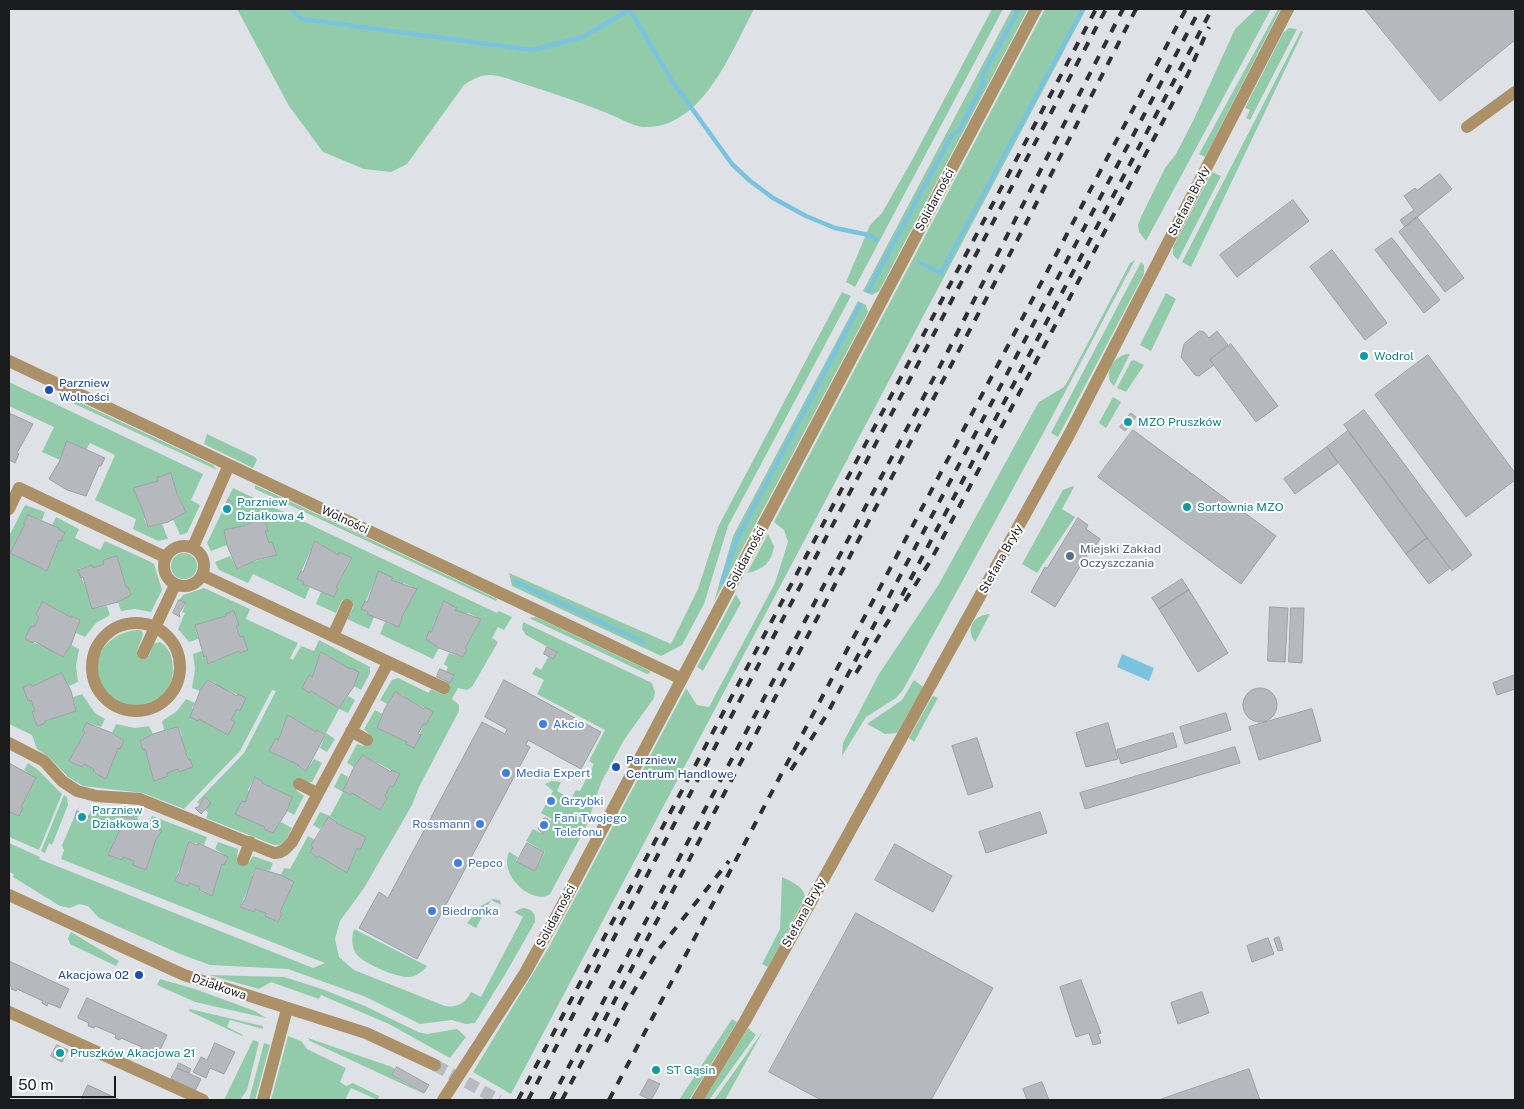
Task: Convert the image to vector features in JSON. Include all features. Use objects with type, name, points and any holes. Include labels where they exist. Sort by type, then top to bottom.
[{"type":"street","name":"Solidarności","points":[[443,1100],[525,973],[1036,9]]},
{"type":"street","name":"Stefana Bryły","points":[[697,1100],[749,1013],[1070,433],[1288,9]]},
{"type":"street","points":[[1467,127],[1515,92]]},
{"type":"street","name":"Wolności","points":[[9,361],[682,679]]},
{"type":"street","points":[[192,547],[229,465]]},
{"type":"street","points":[[9,509],[14,486],[165,557]]},
{"type":"street","points":[[180,546],[192,547],[198,551],[204,562],[202,575],[198,580],[187,586],[175,584],[166,576],[163,570],[165,557],[169,552],[180,546]]},
{"type":"street","points":[[202,575],[444,688]]},
{"type":"street","points":[[143,653],[175,584]]},
{"type":"street","points":[[333,636],[347,605]]},
{"type":"street","points":[[142,624],[155,627],[168,637],[178,654],[179,674],[177,683],[166,700],[158,705],[140,711],[120,709],[104,698],[94,681],[92,662],[95,652],[105,636],[122,626],[142,624]]},
{"type":"street","points":[[9,742],[44,761],[62,781],[77,791],[96,796],[140,799],[274,853],[285,850],[388,662]]},
{"type":"street","points":[[351,731],[367,740]]},
{"type":"street","points":[[299,784],[317,793]]},
{"type":"street","points":[[243,860],[250,842]]},
{"type":"street","name":"Działkowa","points":[[9,895],[184,975],[366,1033],[435,1065]]},
{"type":"street","points":[[263,1100],[287,1009]]},
{"type":"street","points":[[9,1012],[203,1100]]},
{"type":"green space","points":[[237,9],[754,9],[712,85],[698,102],[682,116],[664,125],[639,126],[554,94],[498,76],[486,75],[464,85],[407,164],[391,172],[364,169],[323,152],[289,106]]},
{"type":"green space","points":[[992,9],[1003,9],[855,287],[846,282],[870,225],[882,213],[911,162]]},
{"type":"green space","points":[[1012,9],[1028,9],[879,291],[872,295],[863,291]]},
{"type":"green space","points":[[1045,9],[1086,9],[511,1094],[473,1072],[549,947],[686,688],[697,705],[709,707],[775,583],[788,542],[784,530],[774,522]]},
{"type":"green space","points":[[1256,9],[1271,9],[1146,241],[1139,232],[1138,225],[1141,217],[1165,168],[1176,154],[1194,119],[1235,29]]},
{"type":"green space","points":[[1278,9],[1280,10],[1205,157],[1199,154]]},
{"type":"green space","points":[[1289,28],[1297,29],[1250,120],[1246,118],[1250,110],[1245,108],[1283,33]]},
{"type":"green space","points":[[1301,31],[1303,32],[1191,267],[1182,262]]},
{"type":"green space","points":[[1212,172],[1221,176],[1178,260],[1173,255],[1173,247]]},
{"type":"green space","points":[[1135,260],[903,690],[896,698],[866,717],[842,756],[843,743],[879,674],[939,584],[1039,402],[1064,387],[1130,263]]},
{"type":"green space","points":[[1141,262],[1144,265],[1144,274],[1058,437],[1051,433]]},
{"type":"green space","points":[[842,292],[851,296],[728,526],[704,604],[682,645],[661,656],[512,586],[509,573],[671,644],[698,589],[718,527]]},
{"type":"green space","points":[[1166,293],[1176,299],[1151,351],[1140,345]]},
{"type":"green space","points":[[858,301],[866,305],[868,312],[714,602],[733,536]]},
{"type":"green space","points":[[1130,354],[1114,386],[1110,381],[1109,371],[1119,357]]},
{"type":"green space","points":[[1134,360],[1144,365],[1126,392],[1117,388],[1131,361]]},
{"type":"green space","points":[[9,382],[203,474],[191,500],[200,505],[187,533],[180,535],[173,519],[186,512],[172,482],[174,481],[171,473],[158,481],[133,488],[148,527],[162,524],[168,539],[158,541],[133,529],[136,519],[95,500],[115,455],[90,443],[86,450],[68,441],[60,460],[42,452],[54,427],[9,406]]},
{"type":"green space","points":[[66,396],[213,465],[217,470],[64,399]]},
{"type":"green space","points":[[1113,397],[1121,402],[1106,428],[1099,423]]},
{"type":"green space","points":[[207,434],[255,457],[257,460],[253,468],[204,444]]},
{"type":"green space","points":[[255,485],[497,599],[496,601],[255,489]]},
{"type":"green space","points":[[1073,486],[1062,509],[1075,517],[1037,573],[1022,564],[1063,490]]},
{"type":"green space","points":[[233,488],[497,613],[499,611],[512,617],[504,630],[498,627],[492,638],[498,642],[472,687],[467,690],[458,688],[452,699],[459,705],[459,711],[419,787],[412,805],[364,888],[340,921],[335,939],[339,957],[354,970],[445,1006],[453,1006],[464,1002],[471,992],[481,997],[523,917],[514,912],[522,908],[530,910],[535,916],[535,922],[475,1023],[466,1024],[452,1020],[420,1024],[366,997],[288,969],[210,965],[180,954],[99,918],[88,906],[79,904],[70,908],[60,906],[13,877],[14,874],[9,872],[9,843],[40,857],[39,859],[313,968],[325,963],[61,859],[64,850],[62,845],[80,804],[75,818],[86,822],[93,806],[141,811],[137,819],[123,816],[120,824],[122,825],[108,855],[121,860],[123,857],[134,861],[133,865],[146,870],[156,839],[161,831],[149,823],[152,816],[207,837],[204,845],[189,842],[186,850],[188,851],[174,881],[187,886],[189,883],[200,887],[199,891],[212,896],[222,864],[227,857],[215,849],[218,842],[238,849],[237,857],[249,862],[253,856],[273,863],[270,871],[255,868],[252,876],[254,877],[240,907],[253,912],[255,909],[266,913],[265,916],[278,922],[280,912],[293,883],[281,875],[284,868],[290,869],[308,836],[315,840],[310,854],[318,858],[319,856],[347,873],[357,848],[360,849],[366,837],[336,823],[337,821],[330,817],[320,829],[313,825],[320,812],[330,816],[343,792],[334,787],[341,773],[348,777],[344,791],[351,795],[352,793],[380,810],[387,798],[385,796],[390,786],[393,787],[400,775],[363,755],[354,767],[347,763],[357,744],[364,746],[370,735],[364,729],[375,710],[382,714],[377,728],[407,742],[406,744],[414,748],[424,723],[426,724],[433,712],[403,698],[404,696],[396,692],[387,704],[380,700],[392,680],[398,678],[429,693],[431,689],[442,694],[447,683],[442,679],[450,683],[454,676],[446,672],[448,667],[444,664],[449,653],[463,657],[465,648],[481,619],[468,613],[466,615],[456,610],[456,607],[443,602],[431,632],[429,632],[426,639],[439,648],[433,659],[380,634],[385,622],[399,627],[401,618],[416,589],[404,583],[402,585],[379,572],[362,609],[374,617],[369,629],[347,619],[354,606],[342,600],[336,613],[316,604],[321,592],[334,596],[338,588],[336,587],[352,559],[339,552],[338,555],[315,541],[298,579],[310,587],[305,599],[253,574],[248,583],[219,570],[215,562],[230,556],[237,569],[245,566],[245,564],[277,555],[272,542],[269,543],[265,531],[268,530],[263,517],[243,526],[224,530],[227,545],[211,551],[207,543],[222,512],[227,515],[233,503],[227,500]]},
{"type":"green space","points":[[25,505],[45,512],[42,520],[27,515],[25,524],[10,553],[47,571],[59,540],[61,541],[58,528],[52,525],[56,517],[79,529],[75,538],[100,550],[105,541],[154,564],[162,590],[151,612],[135,609],[121,611],[118,602],[131,595],[128,587],[126,587],[117,556],[103,561],[104,564],[93,568],[92,565],[78,569],[91,600],[92,609],[107,606],[110,615],[96,623],[85,637],[76,633],[80,620],[73,616],[72,618],[43,602],[36,615],[39,617],[34,627],[31,626],[25,639],[56,651],[55,653],[63,657],[71,645],[79,649],[76,666],[78,682],[69,686],[62,673],[32,686],[31,684],[23,687],[35,711],[32,712],[37,726],[45,721],[76,711],[73,697],[82,694],[95,713],[105,719],[101,727],[87,723],[83,731],[85,732],[69,761],[82,767],[84,764],[94,769],[93,773],[106,778],[118,748],[120,748],[124,741],[112,733],[116,724],[135,728],[149,726],[153,734],[140,742],[143,750],[145,749],[154,781],[167,776],[167,773],[178,769],[179,772],[192,767],[180,737],[182,736],[179,728],[164,730],[162,721],[177,711],[186,699],[195,703],[192,708],[198,720],[228,734],[234,722],[231,720],[237,709],[240,710],[245,698],[208,680],[200,691],[192,688],[195,669],[193,654],[202,651],[209,664],[248,649],[243,636],[240,637],[236,626],[239,624],[234,611],[226,614],[226,616],[195,625],[198,639],[189,642],[178,629],[185,613],[182,612],[186,604],[179,600],[183,595],[204,588],[250,609],[246,619],[298,643],[290,658],[293,660],[301,646],[314,651],[319,640],[370,667],[370,673],[361,690],[354,686],[358,672],[321,652],[312,677],[309,676],[302,688],[311,691],[339,708],[348,696],[355,700],[348,713],[339,709],[326,733],[335,739],[327,752],[320,748],[325,735],[317,730],[316,732],[288,715],[278,740],[276,738],[269,751],[299,765],[298,767],[306,771],[314,759],[322,763],[312,782],[299,784],[296,790],[304,796],[294,815],[287,811],[292,797],[262,783],[255,777],[248,790],[250,792],[245,802],[242,801],[236,813],[265,827],[265,829],[272,833],[281,822],[292,828],[286,840],[280,845],[274,845],[206,818],[208,813],[205,809],[205,797],[199,804],[197,802],[244,753],[276,691],[272,690],[240,751],[184,809],[143,793],[83,786],[68,777],[49,757],[37,749],[32,735],[9,724],[9,536]]},
{"type":"green space","points":[[768,534],[774,546],[769,561],[758,570],[747,573]]},
{"type":"green space","points":[[184,553],[193,557],[197,566],[193,575],[184,579],[175,575],[171,566],[175,557]]},
{"type":"green space","points":[[736,594],[741,603],[703,671],[697,667]]},
{"type":"green space","points":[[990,614],[975,642],[971,632],[973,623],[980,617]]},
{"type":"green space","points":[[536,617],[650,671],[650,673],[647,674],[529,618]]},
{"type":"green space","points":[[523,622],[652,683],[655,692],[654,698],[624,740],[601,783],[586,827],[550,894],[543,897],[528,893],[513,879],[507,861],[509,852],[518,857],[516,861],[535,871],[545,852],[526,841],[533,829],[543,834],[552,819],[541,813],[546,804],[550,806],[555,798],[551,795],[553,791],[545,784],[552,781],[561,782],[557,791],[571,799],[576,790],[580,791],[594,764],[589,761],[605,730],[537,694],[544,680],[532,674],[536,667],[541,670],[548,657],[553,659],[557,652],[526,635],[522,629]]},
{"type":"green space","points":[[129,631],[142,631],[143,635],[137,651],[149,656],[153,644],[160,642],[168,650],[171,657],[172,677],[166,690],[156,699],[143,704],[129,705],[116,700],[105,691],[98,676],[98,658],[102,650],[114,638]]},
{"type":"green space","points":[[914,680],[923,687],[897,733],[885,734],[867,724],[902,700]]},
{"type":"green space","points":[[934,696],[938,698],[914,742],[909,738]]},
{"type":"green space","points":[[28,763],[37,769],[62,794],[39,850],[9,837],[9,812],[19,816],[21,807],[36,779],[24,770]]},
{"type":"green space","points":[[64,795],[67,797],[68,805],[52,845],[49,843],[45,853],[41,851]]},
{"type":"green space","points":[[782,877],[800,887],[805,898],[768,967],[762,964],[780,929]]},
{"type":"green space","points":[[491,900],[476,928],[467,923],[481,906]]},
{"type":"green space","points":[[491,900],[500,900],[501,905]]},
{"type":"green space","points":[[354,929],[427,966],[415,976],[404,977],[371,965],[355,952],[352,940]]},
{"type":"green space","points":[[71,932],[119,961],[116,966],[70,944],[68,938]]},
{"type":"green space","points":[[209,975],[284,977],[322,989],[365,1006],[418,1032],[427,1034],[457,1029],[466,1037],[450,1058],[389,1024],[321,995],[319,999],[271,982],[259,989]]},
{"type":"green space","points":[[160,979],[195,989],[255,1011],[266,1018],[195,1002],[157,985]]},
{"type":"green space","points":[[190,1009],[263,1026],[263,1029],[230,1020],[227,1027],[242,1036],[189,1011]]},
{"type":"green space","points":[[732,1019],[737,1022],[689,1100],[679,1100]]},
{"type":"green space","points":[[748,1028],[756,1035],[709,1100],[704,1100]]},
{"type":"green space","points":[[763,1031],[725,1100],[714,1100]]},
{"type":"green space","points":[[288,1036],[301,1041],[307,1049],[346,1068],[340,1082],[346,1086],[353,1083],[379,1096],[378,1100],[351,1088],[345,1100],[271,1100]]},
{"type":"green space","points":[[308,1038],[392,1067],[396,1070],[393,1076],[424,1094],[310,1041]]},
{"type":"green space","points":[[253,1040],[259,1042],[247,1090],[240,1100],[224,1100]]},
{"type":"green space","points":[[264,1043],[270,1045],[255,1100],[249,1100]]},
{"type":"water","points":[[1122,654],[1154,668],[1149,681],[1117,667]]},
{"type":"building","points":[[1365,9],[1515,9],[1515,40],[1440,101]]},
{"type":"building","points":[[1440,174],[1452,189],[1405,227],[1400,220],[1414,210],[1404,196],[1415,188],[1417,190]]},
{"type":"building","points":[[1293,200],[1309,221],[1237,277],[1220,255]]},
{"type":"building","points":[[1417,217],[1464,278],[1445,292],[1399,232]]},
{"type":"building","points":[[1392,238],[1440,300],[1424,313],[1375,250]]},
{"type":"building","points":[[1332,250],[1387,323],[1365,340],[1310,267]]},
{"type":"building","points":[[1200,331],[1204,332],[1209,338],[1217,331],[1228,345],[1210,360],[1214,365],[1199,376],[1195,375],[1181,357],[1184,344]]},
{"type":"building","points":[[1231,344],[1278,406],[1256,422],[1210,360]]},
{"type":"building","points":[[1428,355],[1515,473],[1515,480],[1466,517],[1375,395]]},
{"type":"building","points":[[1364,410],[1472,555],[1452,571],[1344,425]]},
{"type":"building","points":[[9,413],[33,424],[17,453],[19,454],[15,463],[9,460]]},
{"type":"building","name":"MZO Pruszków","points":[[1131,413],[1136,417],[1125,431],[1120,427]]},
{"type":"building","name":"Sortownia MZO","points":[[1133,430],[1276,536],[1241,584],[1098,477]]},
{"type":"building","points":[[1348,431],[1427,538],[1406,554],[1327,447]]},
{"type":"building","points":[[67,441],[105,458],[101,466],[99,466],[86,496],[67,490],[49,479],[60,460]]},
{"type":"building","points":[[1327,447],[1338,463],[1295,494],[1284,479]]},
{"type":"building","points":[[171,473],[177,494],[186,512],[168,522],[148,527],[133,488],[158,481],[157,478]]},
{"type":"building","name":"Parzniew Działkowa 4","points":[[228,500],[233,503],[227,515],[222,512]]},
{"type":"building","points":[[28,515],[59,528],[65,533],[61,541],[59,540],[47,571],[10,553]]},
{"type":"building","points":[[264,517],[268,531],[265,531],[269,543],[272,542],[277,555],[256,560],[237,569],[227,545],[224,530],[243,526]]},
{"type":"building","name":"Miejski Zakład Oczyszczania","points":[[1078,518],[1088,525],[1086,529],[1100,539],[1096,545],[1094,544],[1055,607],[1031,592],[1045,567],[1047,568]]},
{"type":"building","points":[[1427,538],[1450,568],[1429,584],[1406,554]]},
{"type":"building","points":[[315,541],[338,555],[339,552],[352,558],[336,587],[338,588],[334,597],[303,584],[304,582],[297,579],[301,571],[303,572]]},
{"type":"building","points":[[117,556],[126,587],[128,587],[131,595],[118,602],[92,609],[83,577],[81,578],[78,570],[92,565],[93,568],[104,564],[103,561]]},
{"type":"building","points":[[379,571],[393,578],[391,580],[417,589],[401,618],[399,627],[367,614],[368,612],[361,609],[365,601],[367,602]]},
{"type":"building","points":[[1182,579],[1189,590],[1159,609],[1152,598]]},
{"type":"building","points":[[1189,590],[1228,653],[1198,672],[1159,609]]},
{"type":"building","points":[[179,600],[186,603],[179,613],[180,617],[173,613]]},
{"type":"building","points":[[444,601],[457,608],[455,610],[481,619],[465,648],[467,649],[463,657],[439,648],[426,639],[429,631],[431,632]]},
{"type":"building","points":[[43,602],[72,618],[72,616],[80,620],[71,645],[63,657],[34,641],[33,643],[25,639],[31,626],[34,627],[39,617],[36,615]]},
{"type":"building","points":[[1270,607],[1288,608],[1285,662],[1268,661]]},
{"type":"building","points":[[1291,608],[1304,608],[1302,663],[1289,662]]},
{"type":"building","points":[[234,611],[239,625],[236,626],[240,637],[243,636],[248,650],[240,653],[239,651],[208,664],[206,656],[204,657],[195,625],[226,616],[226,614]]},
{"type":"building","points":[[547,647],[557,652],[553,659],[544,654]]},
{"type":"building","points":[[321,652],[350,669],[359,672],[354,686],[339,708],[311,691],[310,693],[302,688],[309,675],[312,677]]},
{"type":"building","points":[[440,669],[454,675],[450,683],[437,677]]},
{"type":"building","points":[[62,673],[71,691],[76,711],[45,721],[45,723],[37,726],[32,712],[35,711],[31,700],[28,701],[23,687],[31,684],[32,686]]},
{"type":"building","points":[[1515,675],[1515,689],[1497,695],[1493,683]]},
{"type":"building","points":[[208,680],[237,696],[238,694],[246,698],[240,711],[237,709],[231,720],[235,722],[228,735],[199,719],[198,721],[190,717],[200,691]]},
{"type":"building","points":[[504,680],[601,732],[581,769],[528,740],[526,745],[530,747],[417,959],[359,928],[379,892],[388,898],[482,722],[505,734],[507,729],[485,717]]},
{"type":"building","points":[[1260,688],[1267,689],[1272,693],[1276,698],[1276,712],[1272,717],[1267,721],[1260,722],[1253,721],[1248,717],[1244,712],[1243,705],[1244,698],[1248,693],[1253,689]]},
{"type":"building","points":[[396,692],[424,709],[425,707],[433,712],[426,725],[424,723],[418,734],[421,735],[414,748],[406,744],[407,742],[377,728],[385,708]]},
{"type":"building","points":[[1312,709],[1321,741],[1259,760],[1249,727]]},
{"type":"building","points":[[1226,713],[1231,730],[1185,744],[1180,727]]},
{"type":"building","points":[[288,715],[316,732],[317,730],[325,735],[306,771],[299,765],[269,751],[276,738],[278,740]]},
{"type":"building","points":[[87,723],[112,733],[124,741],[120,749],[118,748],[106,779],[93,772],[94,769],[84,764],[82,767],[69,761],[85,732],[83,731]]},
{"type":"building","points":[[1108,723],[1118,759],[1086,767],[1076,733]]},
{"type":"building","points":[[178,727],[188,759],[190,759],[193,767],[179,772],[178,769],[167,773],[168,776],[154,781],[145,749],[143,750],[140,741],[153,734]]},
{"type":"building","points":[[1173,733],[1177,747],[1121,764],[1117,750]]},
{"type":"building","points":[[977,738],[993,787],[968,795],[952,746]]},
{"type":"building","points":[[1235,747],[1240,763],[1085,809],[1080,793]]},
{"type":"building","points":[[363,755],[391,772],[392,770],[400,774],[393,787],[390,786],[385,796],[387,798],[380,810],[352,793],[351,795],[343,791],[354,767]]},
{"type":"building","points":[[9,763],[36,778],[21,807],[23,808],[19,816],[9,812]]},
{"type":"building","points":[[255,777],[262,783],[292,797],[287,811],[273,833],[264,829],[265,827],[235,814],[242,801],[245,802]]},
{"type":"building","points":[[205,797],[211,803],[201,814],[195,808],[198,807]]},
{"type":"building","name":"Parzniew Działkowa 3","points":[[77,811],[89,816],[86,822],[75,818]]},
{"type":"building","points":[[1040,812],[1047,833],[986,853],[979,832]]},
{"type":"building","points":[[123,816],[149,823],[162,831],[156,839],[146,870],[133,865],[134,861],[123,857],[122,860],[108,855],[122,825],[120,824]]},
{"type":"building","points":[[329,817],[336,823],[366,837],[360,850],[357,848],[347,873],[319,856],[318,858],[310,853],[313,847],[311,846]]},
{"type":"building","name":"Fani Twojego Telefonu","points":[[546,818],[550,821],[543,834],[538,829],[543,819]]},
{"type":"building","points":[[189,842],[197,845],[198,843],[228,857],[224,865],[222,864],[212,896],[199,890],[200,887],[189,883],[188,886],[174,881],[179,873]]},
{"type":"building","points":[[527,843],[544,852],[535,871],[517,862]]},
{"type":"building","points":[[895,844],[952,876],[933,912],[875,880]]},
{"type":"building","points":[[256,868],[281,875],[294,882],[280,912],[282,913],[278,922],[265,916],[266,913],[255,909],[254,912],[240,907],[245,899]]},
{"type":"building","points":[[856,913],[993,988],[931,1100],[821,1100],[769,1072]]},
{"type":"building","points":[[1279,937],[1283,950],[1278,951],[1274,939]]},
{"type":"building","points":[[1268,938],[1274,954],[1252,962],[1247,946]]},
{"type":"building","points":[[9,961],[69,989],[60,1008],[48,1003],[47,1006],[42,1003],[43,1001],[17,989],[16,991],[11,989],[12,987],[9,985]]},
{"type":"building","points":[[1081,980],[1101,1033],[1098,1034],[1101,1043],[1093,1045],[1089,1033],[1076,1037],[1060,987]]},
{"type":"building","points":[[1202,992],[1209,1013],[1178,1024],[1171,1003]]},
{"type":"building","points":[[87,998],[167,1035],[158,1055],[141,1049],[142,1047],[121,1038],[120,1040],[117,1039],[115,1038],[116,1035],[95,1026],[94,1028],[88,1026],[89,1023],[78,1018]]},
{"type":"building","points":[[215,1043],[235,1052],[224,1074],[210,1068],[206,1078],[193,1072],[201,1057],[207,1060]]},
{"type":"building","name":"Pruszków Akacjowa 21","points":[[57,1045],[68,1050],[62,1062],[51,1056]]},
{"type":"building","points":[[179,1063],[191,1069],[189,1073],[177,1068]]},
{"type":"building","points":[[397,1067],[429,1085],[424,1093],[392,1075]]},
{"type":"building","points":[[177,1068],[201,1079],[195,1091],[171,1079]]},
{"type":"building","points":[[1249,1069],[1260,1100],[1159,1100]]},
{"type":"building","points":[[649,1079],[660,1084],[651,1100],[640,1095]]},
{"type":"building","points":[[1042,1082],[1049,1100],[1027,1100],[1023,1089]]},
{"type":"building","points":[[88,1085],[120,1100],[81,1100]]},
{"type":"waterway","points":[[290,9],[302,19],[532,50],[583,37],[631,9]]},
{"type":"waterway","points":[[868,291],[952,135],[959,131],[983,83],[982,77],[1019,9]]},
{"type":"waterway","points":[[920,263],[941,273],[1083,9]]},
{"type":"waterway","points":[[630,10],[672,81],[732,164],[749,180],[773,198],[806,216],[835,228],[869,235],[877,240]]},
{"type":"waterway","points":[[722,582],[736,541],[860,305]]},
{"type":"waterway","points":[[516,582],[643,642]]},
{"type":"tunnel","points":[[435,1065],[499,1100]]},
{"type":"railway","points":[[518,1100],[1096,9]]},
{"type":"railway","points":[[528,1100],[1106,9]]},
{"type":"railway","points":[[551,1100],[947,353],[1123,9]]},
{"type":"railway","points":[[562,1100],[1020,235],[1136,9]]},
{"type":"railway","points":[[609,1100],[1186,9]]},
{"type":"railway","points":[[791,770],[826,716],[1200,9]]},
{"type":"railway","points":[[856,673],[889,620],[1212,9]]},
{"type":"railway","points":[[905,601],[931,560],[1188,74],[1209,27]]},
{"type":"railway","points":[[606,1042],[659,949],[729,861]]},
{"type":"place","name":"Wodrol","points":[[1364,356]]},
{"type":"place","name":"Parzniew Wolności","points":[[49,390]]},
{"type":"place","name":"MZO Pruszków","points":[[1128,422]]},
{"type":"place","name":"Sortownia MZO","points":[[1187,507]]},
{"type":"place","name":"Parzniew Działkowa 4","points":[[227,509]]},
{"type":"place","name":"Miejski Zakład Oczyszczania","points":[[1070,556]]},
{"type":"place","name":"Akcio","points":[[543,724]]},
{"type":"place","name":"Parzniew Centrum Handlowe","points":[[616,767]]},
{"type":"place","name":"Media Expert","points":[[506,773]]},
{"type":"place","name":"Grzybki","points":[[551,801]]},
{"type":"place","name":"Parzniew Działkowa 3","points":[[82,817]]},
{"type":"place","name":"Rossmann","points":[[480,824]]},
{"type":"place","name":"Fani Twojego Telefonu","points":[[544,825]]},
{"type":"place","name":"Pepco","points":[[458,863]]},
{"type":"place","name":"Biedronka","points":[[432,911]]},
{"type":"place","name":"Akacjowa 02","points":[[139,975]]},
{"type":"place","name":"Pruszków Akacjowa 21","points":[[60,1053]]},
{"type":"place","name":"ST Gąsin","points":[[656,1070]]}]
